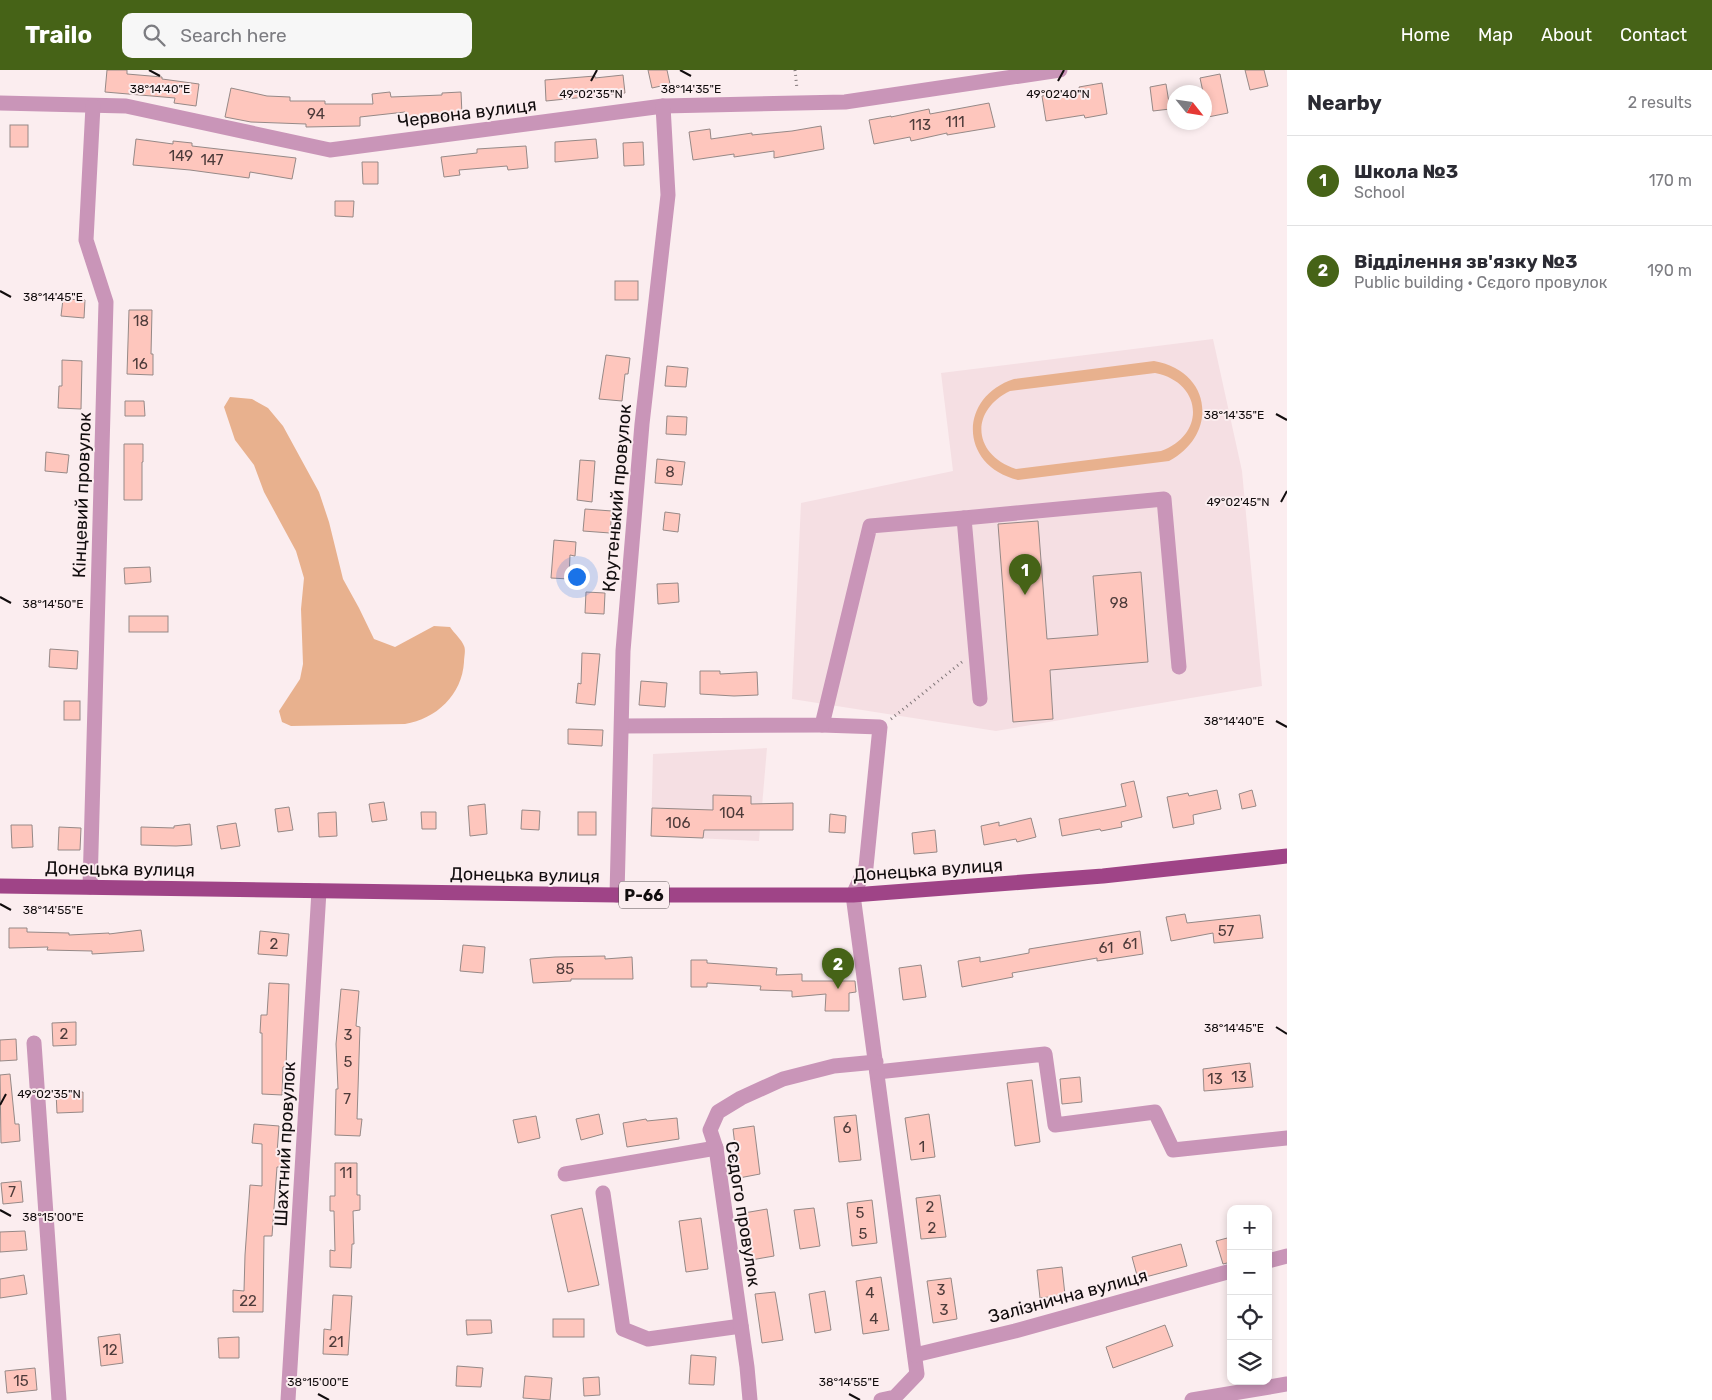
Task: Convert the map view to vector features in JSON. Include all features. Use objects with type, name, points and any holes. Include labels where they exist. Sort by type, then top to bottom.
[{"type":"main road","name":"Донецька вулиця","points":[[0,886],[617,895],[853,895],[1103,876],[1287,856]]},
{"type":"street","name":"Червона вулиця","points":[[0,103],[126,106],[330,150],[663,106],[844,102],[1060,70]]},
{"type":"street","name":"Кінцевий провулок","points":[[90,887],[106,302],[86,240],[93,106]]},
{"type":"street","name":"Крутенький провулок","points":[[617,895],[623,651],[640,444],[668,195],[663,106]]},
{"type":"street","points":[[822,725],[870,526],[1164,499],[1179,667]]},
{"type":"street","points":[[964,518],[980,699]]},
{"type":"street","points":[[622,726],[822,725],[880,727],[866,867],[853,895],[918,1374],[895,1397],[881,1400]]},
{"type":"street","name":"Шахтний провулок","points":[[288,1400],[319,891]]},
{"type":"street","points":[[34,1043],[59,1400]]},
{"type":"street","name":"Сєдого провулок","points":[[750,1400],[716,1148],[710,1130],[718,1112],[741,1098],[783,1079],[834,1066],[877,1067],[1046,1054],[1055,1125],[1155,1112],[1173,1150],[1287,1138]]},
{"type":"street","points":[[565,1174],[716,1148]]},
{"type":"street","points":[[603,1193],[623,1329],[648,1339],[741,1326]]},
{"type":"street","points":[[1272,1260],[1287,1256]]},
{"type":"street","name":"Залізнична вулиця","points":[[915,1355],[1015,1331],[1227,1272]]},
{"type":"street","points":[[1192,1400],[1287,1384]]},
{"type":"path","points":[[880,727],[975,651]]},
{"type":"shaded area","points":[[1213,339],[1242,471],[1262,686],[996,731],[792,699],[801,503],[953,471],[941,373]]},
{"type":"shaded area","points":[[1154,361],[1173,367],[1188,377],[1197,390],[1202,405],[1202,420],[1196,435],[1185,449],[1169,461],[1018,480],[999,472],[985,461],[976,447],[973,431],[975,415],[983,400],[996,388],[1014,379]],"holes":[[[1155,373],[1171,378],[1190,397],[1193,409],[1192,421],[1186,433],[1176,443],[1161,451],[1016,469],[991,454],[984,443],[983,421],[988,410],[997,400],[1010,391]]]},
{"type":"shaded area","points":[[230,397],[252,399],[268,408],[283,426],[319,492],[329,522],[343,579],[374,639],[395,647],[434,626],[450,627],[462,641],[465,654],[462,674],[453,695],[437,711],[427,717],[405,724],[291,726],[282,722],[279,711],[300,679],[303,664],[301,609],[304,578],[296,551],[264,492],[254,465],[235,440],[224,407]]},
{"type":"shaded area","points":[[767,748],[759,841],[651,836],[653,754]]},
{"type":"building","points":[[107,70],[127,70],[127,74],[162,77],[162,79],[199,84],[196,106],[174,103],[175,98],[105,92]]},
{"type":"building","points":[[648,70],[667,70],[670,84],[652,88]]},
{"type":"building","points":[[1245,70],[1264,70],[1268,86],[1250,90]]},
{"type":"building","points":[[1220,74],[1228,113],[1212,116],[1212,85],[1202,85],[1200,78]]},
{"type":"building","points":[[623,75],[625,93],[546,101],[545,80]]},
{"type":"building","points":[[1102,83],[1107,114],[1085,118],[1084,115],[1046,121],[1042,96],[1080,91],[1079,87]]},
{"type":"building","points":[[1166,84],[1167,109],[1153,111],[1150,87]]},
{"type":"building","points":[[231,88],[267,96],[290,97],[290,101],[325,101],[325,104],[373,104],[372,94],[390,92],[391,97],[442,95],[442,93],[461,92],[462,115],[405,120],[405,112],[360,117],[360,126],[306,127],[306,124],[251,122],[225,117]]},
{"type":"building","points":[[989,103],[995,127],[947,135],[947,133],[911,141],[910,137],[874,144],[869,120],[929,109],[930,114]]},
{"type":"building","points":[[10,125],[28,125],[28,147],[10,147]]},
{"type":"building","points":[[821,126],[824,149],[774,158],[774,151],[734,157],[734,154],[693,160],[689,132],[710,129],[711,139],[752,133],[752,135],[792,131]]},
{"type":"building","points":[[136,139],[173,144],[173,141],[192,143],[192,146],[296,158],[292,179],[250,172],[249,178],[133,165]]},
{"type":"building","points":[[596,139],[598,158],[555,162],[555,142]]},
{"type":"building","points":[[643,142],[644,165],[624,166],[623,143]]},
{"type":"building","points":[[526,146],[528,168],[508,170],[507,166],[459,170],[460,175],[444,177],[441,157],[477,153],[477,149]]},
{"type":"building","points":[[362,162],[378,162],[378,184],[363,184]]},
{"type":"building","points":[[335,201],[354,201],[353,217],[335,216]]},
{"type":"building","points":[[615,281],[638,281],[638,300],[615,300]]},
{"type":"building","points":[[63,299],[85,300],[84,318],[61,316]]},
{"type":"building","points":[[129,310],[152,310],[151,354],[153,354],[153,375],[127,374]]},
{"type":"building","points":[[606,355],[630,358],[628,374],[625,374],[622,401],[599,399]]},
{"type":"building","points":[[62,360],[82,361],[81,409],[58,408],[59,386],[62,386]]},
{"type":"building","points":[[667,366],[688,368],[686,387],[665,386]]},
{"type":"building","points":[[125,401],[144,401],[145,416],[125,416]]},
{"type":"building","points":[[667,416],[687,417],[686,435],[666,434]]},
{"type":"building","points":[[124,444],[143,444],[142,500],[124,500]]},
{"type":"building","points":[[46,452],[69,455],[67,473],[45,471]]},
{"type":"building","points":[[657,459],[685,462],[682,485],[655,483]]},
{"type":"building","points":[[580,460],[595,461],[592,502],[577,500]]},
{"type":"building","points":[[585,509],[612,511],[610,533],[583,531]]},
{"type":"building","points":[[665,512],[680,514],[678,532],[663,530]]},
{"type":"building","points":[[1038,521],[1047,639],[1098,635],[1093,576],[1141,572],[1148,662],[1050,670],[1053,719],[1013,722],[998,524]]},
{"type":"building","points":[[554,540],[576,542],[575,556],[570,555],[569,579],[551,578]]},
{"type":"building","points":[[150,567],[151,582],[125,584],[124,568]]},
{"type":"building","points":[[678,583],[679,602],[658,604],[657,584]]},
{"type":"building","points":[[586,592],[605,593],[604,614],[585,613]]},
{"type":"building","points":[[129,616],[168,616],[168,632],[129,632]]},
{"type":"building","points":[[50,649],[78,651],[77,669],[49,667]]},
{"type":"building","points":[[582,653],[600,654],[595,705],[576,703],[578,683],[581,684]]},
{"type":"building","points":[[700,671],[720,671],[720,674],[757,672],[758,695],[700,694]]},
{"type":"building","points":[[641,681],[667,683],[665,707],[639,705]]},
{"type":"building","points":[[64,701],[80,701],[80,720],[64,720]]},
{"type":"building","points":[[568,729],[603,730],[602,746],[568,744]]},
{"type":"building","points":[[1134,781],[1142,817],[1121,822],[1122,827],[1062,836],[1059,819],[1126,806],[1121,784]]},
{"type":"building","points":[[1217,790],[1221,809],[1193,815],[1194,824],[1173,828],[1167,797],[1188,793],[1189,796]]},
{"type":"building","points":[[1252,790],[1256,806],[1242,809],[1239,794]]},
{"type":"building","points":[[713,795],[751,796],[751,804],[793,803],[793,830],[704,830],[703,838],[651,836],[652,808],[713,810]]},
{"type":"building","points":[[384,802],[387,820],[372,822],[369,804]]},
{"type":"building","points":[[485,804],[487,834],[470,836],[468,806]]},
{"type":"building","points":[[289,807],[293,830],[278,832],[275,809]]},
{"type":"building","points":[[522,810],[540,811],[539,830],[521,829]]},
{"type":"building","points":[[336,812],[337,836],[319,837],[318,813]]},
{"type":"building","points":[[421,812],[436,812],[436,829],[422,829]]},
{"type":"building","points":[[578,812],[596,812],[596,835],[578,835]]},
{"type":"building","points":[[830,814],[846,816],[845,833],[829,832]]},
{"type":"building","points":[[1031,818],[1036,837],[1017,842],[1016,839],[984,845],[981,826],[999,822],[999,826]]},
{"type":"building","points":[[236,823],[240,846],[221,849],[217,826]]},
{"type":"building","points":[[190,824],[192,845],[141,845],[141,827],[174,828],[174,826]]},
{"type":"building","points":[[11,825],[32,825],[33,847],[12,848]]},
{"type":"building","points":[[59,827],[81,828],[80,850],[58,850]]},
{"type":"building","points":[[935,830],[937,852],[914,854],[912,833]]},
{"type":"building","points":[[1185,914],[1187,923],[1260,915],[1263,938],[1214,943],[1213,933],[1171,941],[1166,917]]},
{"type":"building","points":[[9,928],[27,928],[27,932],[69,933],[69,935],[109,934],[141,930],[144,951],[92,954],[92,951],[47,950],[48,947],[9,948]]},
{"type":"building","points":[[260,931],[289,934],[287,956],[258,954]]},
{"type":"building","points":[[1140,931],[1143,954],[1097,961],[1097,958],[1012,973],[1013,977],[962,987],[958,961],[980,957],[980,962],[1029,953],[1029,949]]},
{"type":"building","points":[[463,945],[485,947],[483,973],[460,971]]},
{"type":"building","points":[[605,956],[605,959],[632,957],[633,979],[571,979],[571,981],[533,983],[530,959]]},
{"type":"building","points":[[691,960],[707,960],[707,963],[777,968],[776,975],[802,974],[802,981],[855,981],[856,992],[849,993],[849,1011],[825,1011],[826,994],[792,997],[792,991],[760,990],[761,986],[707,983],[707,987],[691,987]]},
{"type":"building","points":[[921,965],[926,997],[903,1000],[899,968]]},
{"type":"building","points":[[269,983],[289,984],[286,1067],[283,1067],[282,1095],[262,1094],[261,1015],[267,1015]]},
{"type":"building","points":[[341,989],[359,991],[356,1026],[360,1027],[357,1119],[362,1119],[360,1136],[335,1135],[336,1089],[338,1089],[336,1044]]},
{"type":"building","points":[[76,1022],[76,1045],[53,1046],[52,1023]]},
{"type":"building","points":[[16,1039],[17,1060],[0,1061],[0,1040]]},
{"type":"building","points":[[1250,1063],[1253,1087],[1204,1091],[1203,1069]]},
{"type":"building","points":[[10,1074],[15,1124],[19,1124],[20,1141],[1,1143],[0,1075]]},
{"type":"building","points":[[1080,1077],[1082,1102],[1062,1104],[1060,1079]]},
{"type":"building","points":[[1032,1080],[1040,1142],[1015,1146],[1007,1083]]},
{"type":"building","points":[[56,1092],[83,1092],[83,1112],[57,1113]]},
{"type":"building","points":[[599,1114],[603,1134],[581,1140],[576,1119]]},
{"type":"building","points":[[929,1114],[935,1157],[911,1160],[905,1118]]},
{"type":"building","points":[[856,1115],[861,1160],[839,1162],[834,1117]]},
{"type":"building","points":[[536,1116],[540,1138],[518,1143],[513,1120]]},
{"type":"building","points":[[677,1118],[679,1139],[627,1147],[623,1123],[646,1119],[647,1121]]},
{"type":"building","points":[[254,1124],[279,1126],[277,1153],[282,1153],[282,1167],[277,1167],[272,1236],[264,1236],[263,1312],[233,1312],[233,1290],[244,1291],[250,1185],[262,1186],[262,1144],[252,1143]]},
{"type":"building","points":[[754,1126],[760,1174],[739,1178],[733,1129]]},
{"type":"building","points":[[335,1163],[357,1163],[357,1195],[360,1195],[360,1210],[353,1211],[354,1244],[352,1244],[351,1268],[330,1267],[330,1250],[335,1251],[334,1211],[330,1211],[330,1196],[335,1196]]},
{"type":"building","points":[[21,1181],[23,1202],[3,1204],[1,1183]]},
{"type":"building","points":[[940,1195],[946,1237],[921,1239],[916,1198]]},
{"type":"building","points":[[872,1200],[877,1243],[852,1246],[847,1203]]},
{"type":"building","points":[[582,1208],[599,1285],[568,1292],[551,1215]]},
{"type":"building","points":[[814,1208],[820,1246],[800,1249],[794,1210]]},
{"type":"building","points":[[767,1209],[774,1256],[751,1260],[744,1213]]},
{"type":"building","points":[[701,1218],[708,1269],[686,1272],[679,1221]]},
{"type":"building","points":[[25,1231],[27,1250],[0,1252],[0,1232]]},
{"type":"building","points":[[1227,1238],[1227,1263],[1223,1264],[1216,1241]]},
{"type":"building","points":[[1181,1244],[1187,1266],[1138,1279],[1132,1257]]},
{"type":"building","points":[[1062,1267],[1065,1295],[1040,1298],[1037,1270]]},
{"type":"building","points":[[24,1275],[27,1294],[0,1298],[0,1279]]},
{"type":"building","points":[[881,1277],[889,1330],[863,1334],[856,1281]]},
{"type":"building","points":[[951,1278],[957,1319],[933,1323],[927,1281]]},
{"type":"building","points":[[825,1291],[831,1330],[815,1333],[809,1294]]},
{"type":"building","points":[[775,1292],[783,1340],[762,1343],[755,1294]]},
{"type":"building","points":[[333,1295],[352,1296],[348,1355],[323,1354],[324,1329],[331,1330]]},
{"type":"building","points":[[553,1319],[584,1319],[584,1337],[553,1337]]},
{"type":"building","points":[[466,1320],[491,1320],[492,1333],[467,1335]]},
{"type":"building","points":[[1165,1325],[1173,1346],[1113,1368],[1106,1347]]},
{"type":"building","points":[[120,1334],[123,1363],[101,1366],[98,1337]]},
{"type":"building","points":[[239,1337],[239,1358],[219,1358],[218,1338]]},
{"type":"building","points":[[691,1355],[716,1357],[714,1385],[689,1384]]},
{"type":"building","points":[[457,1366],[483,1368],[481,1387],[456,1386]]},
{"type":"building","points":[[35,1368],[37,1390],[7,1393],[5,1371]]},
{"type":"building","points":[[525,1376],[552,1378],[550,1400],[523,1398]]},
{"type":"building","points":[[599,1377],[600,1395],[584,1396],[583,1378]]},
{"type":"place","name":"Школа №3","points":[[1025,595]]},
{"type":"place","name":"Відділення зв'язку №3","points":[[838,989]]}]
